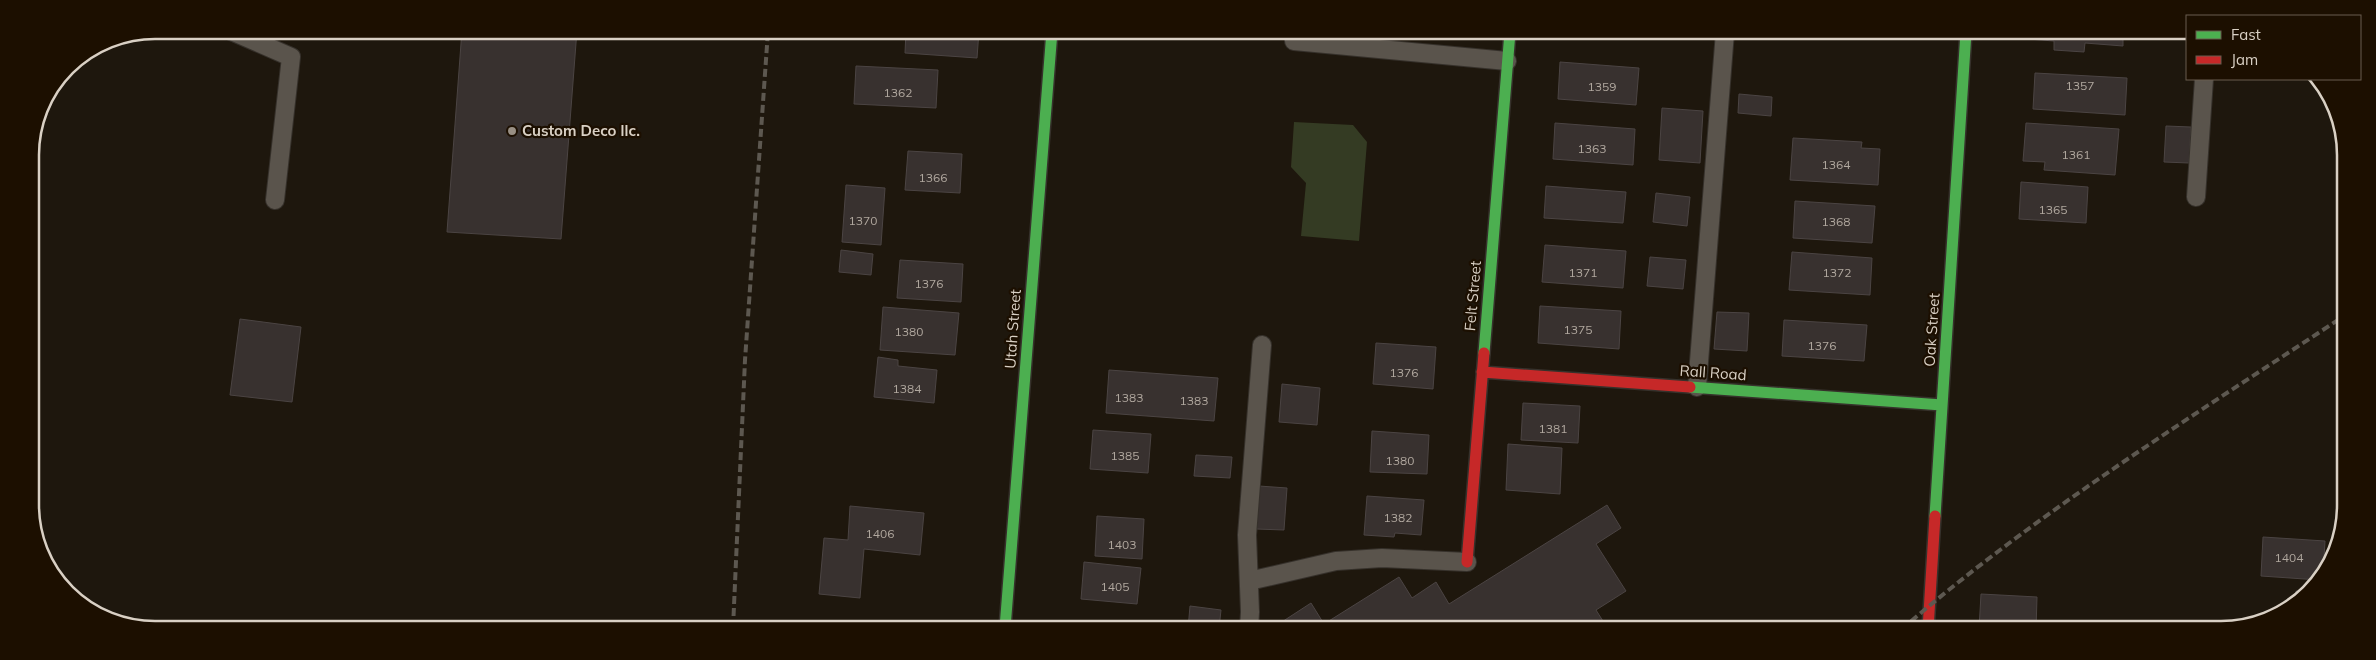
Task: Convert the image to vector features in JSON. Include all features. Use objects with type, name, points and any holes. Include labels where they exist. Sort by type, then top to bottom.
[{"type":"street","name":"Utah Street","points":[[1006,621],[1051,39]]},
{"type":"street","name":"Felt Street","points":[[1467,562],[1510,39]]},
{"type":"street","name":"Oak Street","points":[[1928,621],[1966,39]]},
{"type":"street","name":"Rall Road","points":[[1482,372],[1942,405]]},
{"type":"lane","points":[[250,39],[291,57],[275,200]]},
{"type":"lane","points":[[1294,39],[1294,41],[1508,61]]},
{"type":"lane","points":[[1696,387],[1724,39]]},
{"type":"lane","points":[[2196,197],[2204,80]]},
{"type":"lane","points":[[1248,621],[1247,535],[1262,345]]},
{"type":"lane","points":[[1249,581],[1336,561],[1382,558],[1467,562]]},
{"type":"green space","points":[[1294,122],[1353,125],[1367,142],[1359,241],[1301,236],[1306,183],[1291,167]]},
{"type":"building","name":"Custom Deco llc.","points":[[461,39],[576,39],[561,239],[447,232]]},
{"type":"building","points":[[906,39],[978,39],[977,58],[905,53]]},
{"type":"building","points":[[2028,39],[2123,39],[2123,46],[2085,43],[2084,52],[2054,50],[2054,41]]},
{"type":"building","points":[[1560,62],[1639,68],[1636,105],[1558,99]]},
{"type":"building","points":[[856,66],[938,70],[936,108],[854,104]]},
{"type":"building","points":[[2035,73],[2127,78],[2125,115],[2033,109]]},
{"type":"building","points":[[1739,94],[1772,97],[1771,116],[1738,113]]},
{"type":"building","points":[[1662,108],[1703,111],[1700,163],[1659,160]]},
{"type":"building","points":[[1555,123],[1635,129],[1633,165],[1553,159]]},
{"type":"building","points":[[2026,123],[2119,129],[2115,175],[2044,170],[2045,162],[2023,161]]},
{"type":"building","points":[[2166,126],[2191,127],[2189,163],[2164,162]]},
{"type":"building","points":[[1793,138],[1862,142],[1861,148],[1880,149],[1878,185],[1790,180]]},
{"type":"building","points":[[908,151],[962,154],[960,193],[905,190]]},
{"type":"building","points":[[2021,182],[2088,187],[2086,223],[2019,219]]},
{"type":"building","points":[[846,185],[885,188],[881,245],[842,242]]},
{"type":"building","points":[[1546,186],[1626,192],[1623,223],[1544,218]]},
{"type":"building","points":[[1656,193],[1690,197],[1687,226],[1653,222]]},
{"type":"building","points":[[1795,201],[1875,206],[1872,243],[1793,238]]},
{"type":"building","points":[[1545,245],[1626,251],[1623,288],[1542,282]]},
{"type":"building","points":[[841,250],[873,254],[871,275],[839,272]]},
{"type":"building","points":[[1792,252],[1872,258],[1870,295],[1789,290]]},
{"type":"building","points":[[1650,257],[1686,260],[1683,289],[1647,286]]},
{"type":"building","points":[[900,260],[963,264],[961,302],[897,298]]},
{"type":"building","points":[[1540,306],[1621,311],[1619,349],[1538,343]]},
{"type":"building","points":[[883,307],[959,313],[955,355],[880,350]]},
{"type":"building","points":[[1717,312],[1749,313],[1747,351],[1714,349]]},
{"type":"building","points":[[240,319],[301,327],[292,402],[230,395]]},
{"type":"building","points":[[1784,320],[1867,325],[1864,361],[1782,356]]},
{"type":"building","points":[[1376,343],[1436,347],[1433,389],[1373,384]]},
{"type":"building","points":[[878,357],[898,360],[898,366],[937,370],[934,403],[874,397]]},
{"type":"building","points":[[1109,370],[1218,378],[1214,421],[1106,413]]},
{"type":"building","points":[[1282,384],[1320,388],[1317,425],[1279,422]]},
{"type":"building","points":[[1523,403],[1580,406],[1578,443],[1521,440]]},
{"type":"building","points":[[1093,430],[1151,434],[1148,473],[1090,469]]},
{"type":"building","points":[[1372,431],[1429,435],[1427,474],[1370,472]]},
{"type":"building","points":[[1508,444],[1562,448],[1560,494],[1506,490]]},
{"type":"building","points":[[1196,455],[1232,457],[1230,478],[1194,476]]},
{"type":"building","points":[[1259,486],[1287,488],[1284,530],[1256,529]]},
{"type":"building","points":[[1367,496],[1424,500],[1421,535],[1395,533],[1394,537],[1364,535]]},
{"type":"building","points":[[1607,505],[1621,528],[1596,544],[1626,591],[1596,610],[1603,621],[1329,621],[1399,577],[1412,598],[1436,582],[1449,604]]},
{"type":"building","points":[[850,506],[924,513],[920,555],[864,549],[860,598],[819,594],[824,538],[848,540]]},
{"type":"building","points":[[1097,516],[1144,519],[1142,559],[1095,556]]},
{"type":"building","points":[[2263,537],[2325,541],[2324,558],[2310,579],[2261,576]]},
{"type":"building","points":[[1084,562],[1141,568],[1137,604],[1081,599]]},
{"type":"building","points":[[1981,594],[2037,597],[2036,621],[1979,621]]},
{"type":"building","points":[[1311,603],[1322,621],[1283,621]]},
{"type":"building","points":[[1190,606],[1221,610],[1220,621],[1189,621]]},
{"type":"railway","points":[[733,621],[745,360],[767,39]]},
{"type":"railway","points":[[1912,621],[2007,545],[2062,505],[2174,428],[2337,321]]},
{"type":"traffic: fast","points":[[1006,621],[1051,39]]},
{"type":"traffic: fast","points":[[1484,353],[1509,39]]},
{"type":"traffic: fast","points":[[1935,516],[1966,39]]},
{"type":"traffic: fast","points":[[1690,387],[1942,405]]},
{"type":"traffic: jam","points":[[1467,562],[1484,353]]},
{"type":"traffic: jam","points":[[1482,372],[1690,387]]},
{"type":"traffic: jam","points":[[1928,621],[1935,516]]},
{"type":"place","name":"Custom Deco llc.","points":[[512,131]]}]
